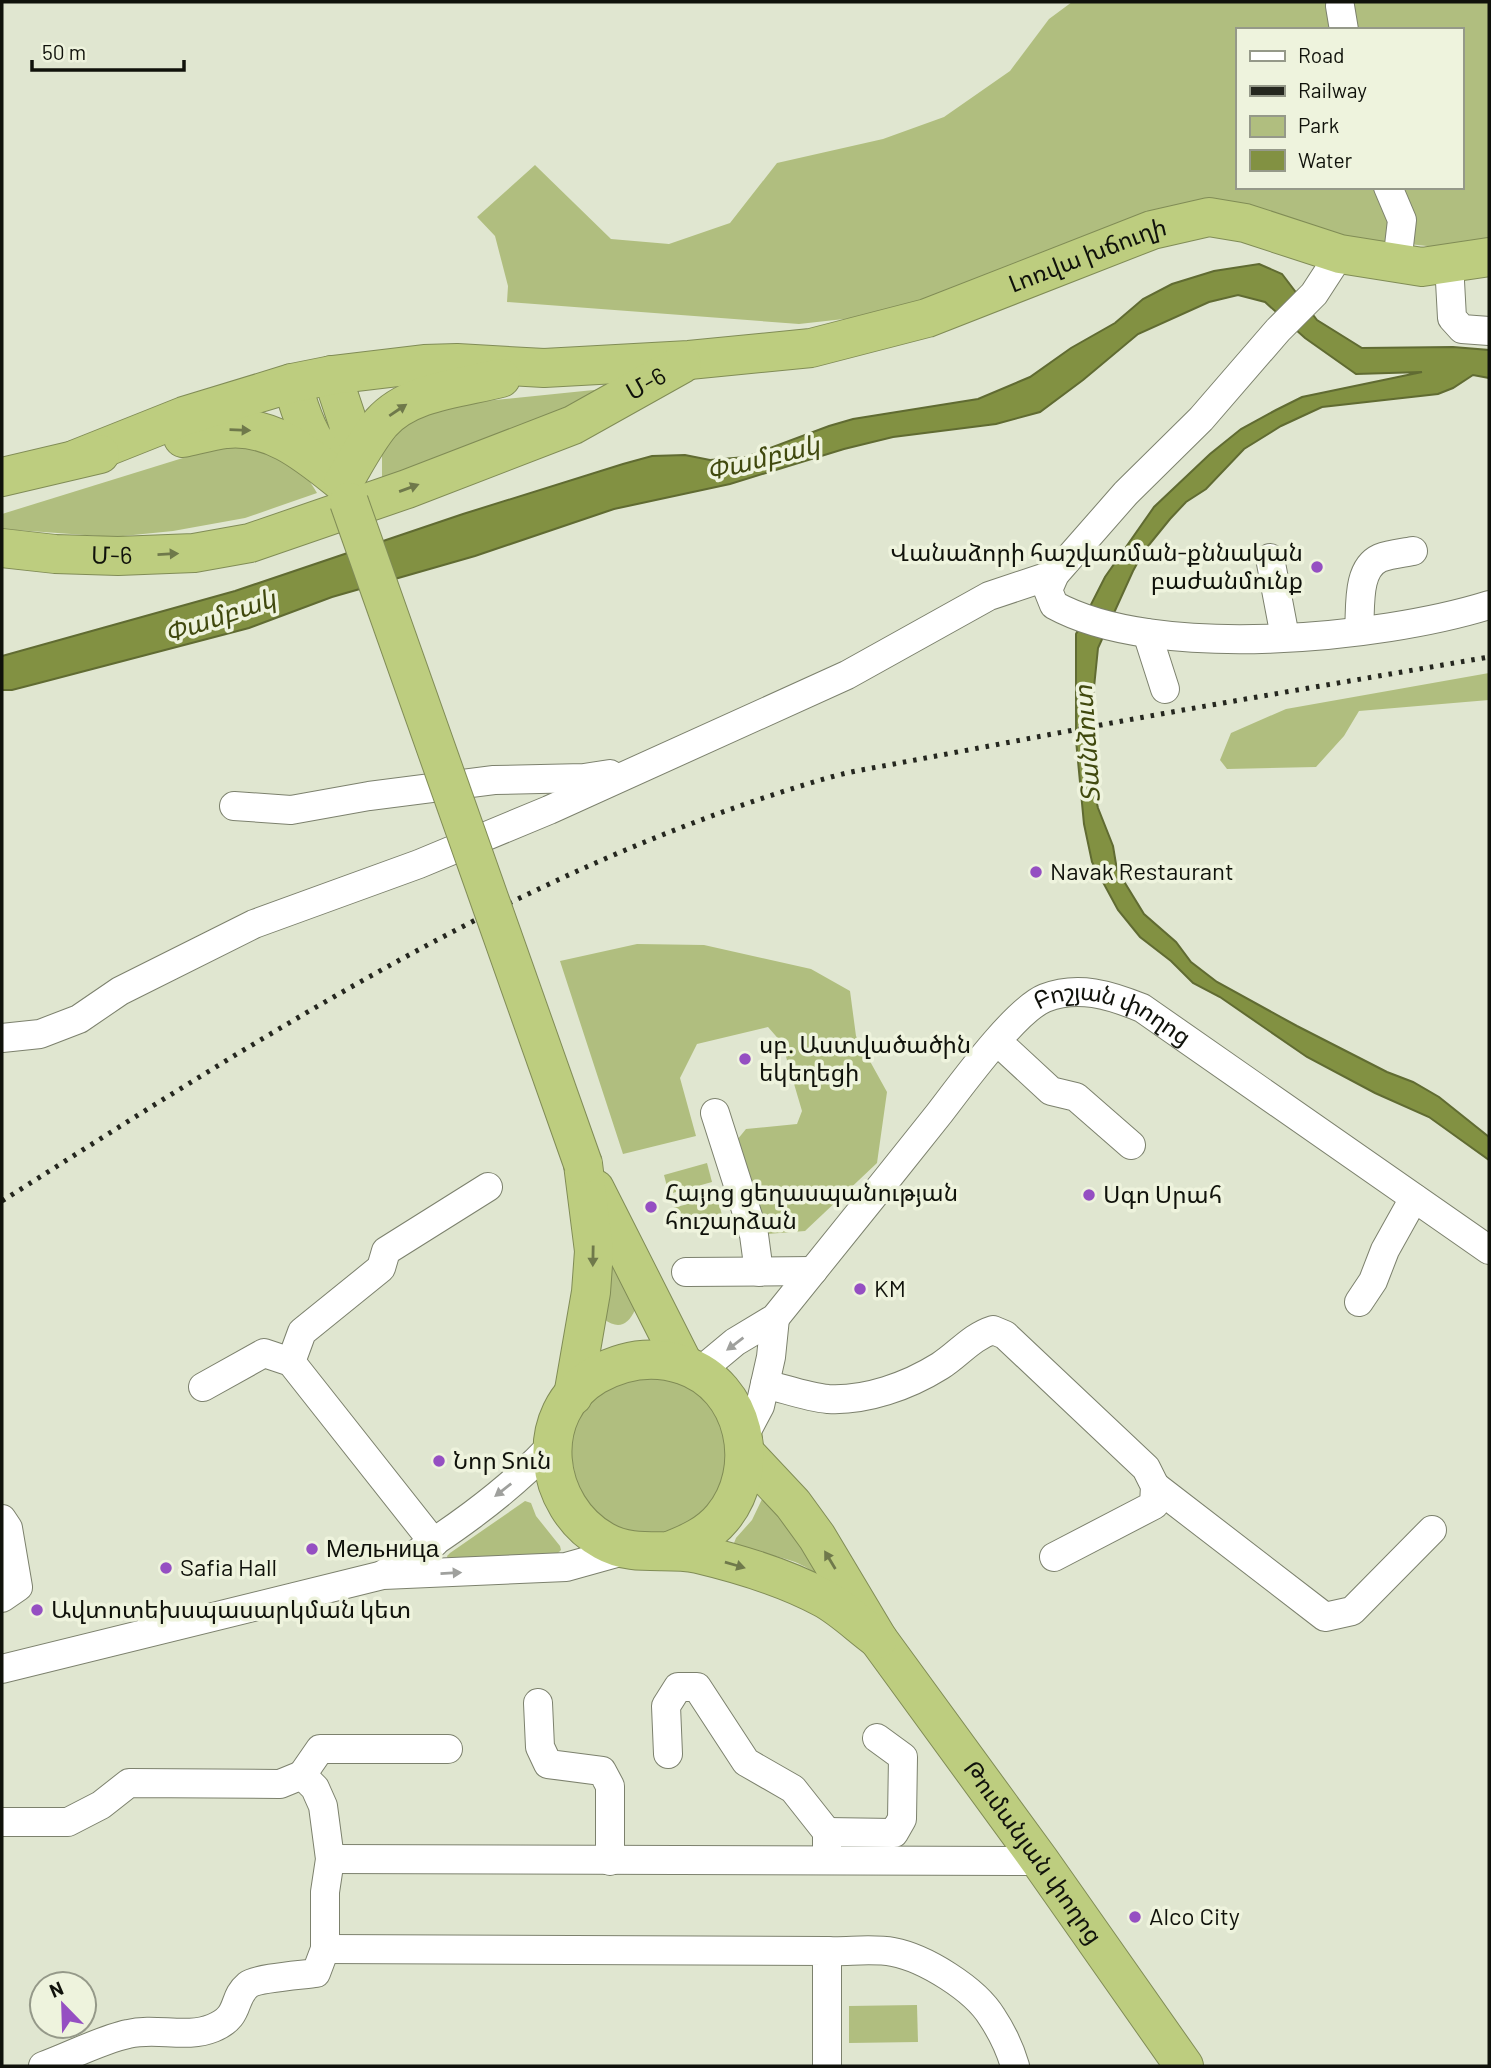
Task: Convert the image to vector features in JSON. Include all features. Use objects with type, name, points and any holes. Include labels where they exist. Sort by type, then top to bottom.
[{"type":"highway","name":"Լոռվա խճուղի","points":[[689,360],[811,348],[927,318],[1152,230],[1209,218],[1245,223],[1340,254],[1422,267],[1489,257]]},
{"type":"highway","name":"Մ-6","points":[[76,458],[184,416],[292,383],[332,375],[424,364],[544,368],[689,360]]},
{"type":"highway","name":"Մ-6","points":[[2,548],[55,554],[118,556],[194,553],[250,543],[407,489],[573,425],[689,360]]},
{"type":"highway","name":"Մ-6","points":[[2,477],[76,458],[228,429],[250,430],[276,437],[295,446],[346,492],[382,422],[409,402],[544,368]]},
{"type":"highway","points":[[332,375],[349,426],[346,492]]},
{"type":"highway","points":[[292,383],[311,440],[346,492],[583,1164],[691,1369]]},
{"type":"highway","points":[[573,1396],[591,1292],[594,1251],[583,1164]]},
{"type":"highway","points":[[669,1551],[693,1542],[721,1520],[740,1489],[745,1472],[745,1445],[737,1416],[727,1398],[712,1382],[691,1369],[660,1360],[636,1360],[612,1366],[591,1379],[573,1396],[556,1427],[552,1464],[556,1484],[575,1519],[590,1533],[627,1550],[696,1554],[784,1580],[825,1599],[878,1639]]},
{"type":"highway","points":[[745,1445],[811,1529],[878,1639]]},
{"type":"highway","name":"Թումանյան փողոց","points":[[878,1639],[1040,1861],[1184,2066]]},
{"type":"street","points":[[1389,189],[1402,220],[1397,263]]},
{"type":"street","points":[[1340,254],[1314,294],[1278,330],[1201,419],[1126,493],[1055,574],[1048,590],[1054,605],[1077,616],[1140,632],[1183,637],[1321,636],[1409,624],[1489,605]]},
{"type":"street","points":[[1449,263],[1452,318],[1462,329],[1489,331]]},
{"type":"street","points":[[1359,631],[1364,574],[1371,563],[1383,556],[1413,551]]},
{"type":"street","points":[[1270,558],[1285,637]]},
{"type":"street","points":[[2,1038],[40,1034],[79,1019],[120,991],[254,924],[431,859],[549,810],[847,675],[989,596],[1055,574]]},
{"type":"street","points":[[1140,632],[1165,689]]},
{"type":"street","points":[[234,806],[291,810],[369,796],[494,780],[584,778],[636,769]]},
{"type":"street","name":"Բոշյան փողոց","points":[[691,1369],[775,1318],[998,1041],[1026,1010],[1043,999],[1070,992],[1093,992],[1116,997],[1142,1008],[1489,1250]]},
{"type":"street","points":[[998,1041],[1051,1091],[1076,1097],[1131,1145]]},
{"type":"street","points":[[715,1113],[754,1236],[759,1272]]},
{"type":"street","points":[[291,1362],[302,1332],[381,1268],[386,1251],[488,1187]]},
{"type":"street","points":[[1359,1302],[1373,1281],[1385,1250],[1414,1198]]},
{"type":"street","points":[[686,1272],[813,1270]]},
{"type":"street","points":[[745,1445],[760,1406],[771,1357],[775,1318]]},
{"type":"street","points":[[765,1384],[827,1399],[851,1398],[887,1390],[940,1366],[979,1335],[993,1330],[1005,1335],[1146,1468],[1155,1486],[1325,1617],[1352,1611],[1432,1530]]},
{"type":"street","points":[[203,1387],[264,1353],[291,1362],[434,1543]]},
{"type":"street","points":[[383,1575],[434,1543],[526,1472],[553,1444]]},
{"type":"street","points":[[1054,1557],[1154,1505],[1155,1486]]},
{"type":"street","points":[[2,1520],[8,1528],[19,1587],[2,1598]]},
{"type":"street","points":[[2,1669],[383,1575],[566,1567],[627,1550]]},
{"type":"street","points":[[668,1754],[666,1706],[678,1687],[697,1687],[746,1762],[793,1789],[827,1832],[827,1860]]},
{"type":"street","points":[[538,1703],[540,1746],[548,1764],[601,1771],[610,1786],[610,1861]]},
{"type":"street","points":[[827,1832],[894,1833],[902,1819],[903,1756],[877,1738]]},
{"type":"street","points":[[2,1822],[68,1822],[101,1805],[129,1783],[280,1784],[302,1776],[320,1749],[448,1749]]},
{"type":"street","points":[[43,2066],[129,2033],[199,2033],[214,2028],[228,2020],[236,2009],[241,1991],[251,1982],[316,1973],[324,1949],[325,1892],[330,1859],[323,1806],[315,1788],[302,1776]]},
{"type":"street","points":[[330,1859],[1040,1861]]},
{"type":"street","points":[[324,1949],[892,1952],[925,1963],[966,1989],[991,2015],[1011,2052],[1015,2066]]},
{"type":"street","points":[[827,1951],[828,2066]]},
{"type":"green space","points":[[1072,2],[1489,2],[1489,243],[1455,249],[1334,236],[1215,202],[880,315],[799,324],[507,302],[508,286],[495,236],[477,217],[535,165],[611,239],[669,244],[730,223],[777,163],[883,139],[944,117],[1010,71],[1049,19]]},
{"type":"green space","points":[[623,387],[382,480],[382,452],[387,431],[455,404]]},
{"type":"green space","points":[[252,447],[290,463],[304,475],[317,493],[245,518],[173,531],[113,537],[2,529],[2,514],[199,453],[224,448]]},
{"type":"green space","points":[[1489,673],[1489,700],[1359,711],[1344,736],[1316,767],[1227,769],[1220,760],[1231,733],[1286,709]]},
{"type":"green space","points":[[637,944],[704,945],[811,969],[850,991],[856,1036],[887,1092],[877,1163],[805,1231],[767,1234],[737,1140],[746,1129],[797,1124],[802,1111],[782,1043],[768,1027],[697,1044],[680,1078],[696,1136],[623,1154],[560,961]]},
{"type":"green space","points":[[707,1163],[712,1182],[669,1194],[664,1175]]},
{"type":"green space","points":[[717,1196],[722,1215],[679,1227],[673,1208]]},
{"type":"green space","points":[[607,1237],[635,1310],[626,1322],[618,1325],[604,1319]]},
{"type":"green space","points":[[640,1372],[691,1381],[728,1419],[724,1497],[681,1533],[624,1534],[580,1499],[569,1444],[577,1417],[593,1395]]},
{"type":"green space","points":[[765,1493],[834,1587],[815,1572],[795,1562],[774,1556],[745,1555],[735,1551],[736,1538],[752,1520]]},
{"type":"green space","points":[[525,1501],[531,1503],[536,1516],[560,1546],[561,1550],[557,1554],[448,1560],[450,1553]]},
{"type":"green space","points":[[917,2005],[918,2042],[849,2043],[849,2006]]},
{"type":"water","points":[[1259,264],[1282,274],[1317,320],[1362,348],[1453,347],[1489,350],[1489,378],[1473,375],[1438,394],[1322,407],[1281,426],[1244,449],[1206,489],[1186,502],[1170,519],[1144,551],[1098,648],[1091,717],[1093,787],[1098,808],[1113,846],[1117,870],[1144,914],[1176,942],[1191,962],[1217,982],[1297,1026],[1439,1097],[1489,1137],[1489,1160],[1429,1117],[1375,1093],[1307,1057],[1220,997],[1193,983],[1171,961],[1140,937],[1118,910],[1092,862],[1084,824],[1076,740],[1076,634],[1105,577],[1154,507],[1241,429],[1302,397],[1422,372],[1356,374],[1305,338],[1265,302],[1238,295],[1209,302],[1138,334],[1040,412],[996,424],[893,437],[730,484],[614,509],[475,556],[332,597],[249,628],[12,690],[2,690],[2,656],[235,591],[463,514],[623,464],[652,456],[685,455],[710,460],[746,457],[853,419],[978,399],[1030,377],[1071,348],[1115,323],[1143,299],[1172,284],[1214,271]]},
{"type":"railway","points":[[2,1201],[300,1016],[402,959],[505,905],[610,856],[719,813],[855,771],[1489,657]]},
{"type":"place","name":"Վանաձորի հաշվառման-քննական բաժանմունք","points":[[1317,567]]},
{"type":"place","name":"Navak Restaurant","points":[[1036,872]]},
{"type":"place","name":"սբ. Աստվածածին եկեղեցի","points":[[745,1059]]},
{"type":"place","name":"Սգո Սրահ","points":[[1089,1195]]},
{"type":"place","name":"Հայոց ցեղասպանության հուշարձան","points":[[651,1207]]},
{"type":"place","name":"KM","points":[[860,1289]]},
{"type":"place","name":"Նոր Տուն","points":[[439,1461]]},
{"type":"place","name":"Мельница","points":[[312,1549]]},
{"type":"place","name":"Safia Hall","points":[[166,1568]]},
{"type":"place","name":"Ավտոտեխսպասարկման կետ","points":[[37,1610]]},
{"type":"place","name":"Alco City","points":[[1135,1917]]},
{"type":"water label","name":"Փամբակ","points":[[763,458]]},
{"type":"water label","name":"Փամբակ","points":[[220,616]]},
{"type":"water label","name":"Տանձուտ","points":[[1087,744]]}]
